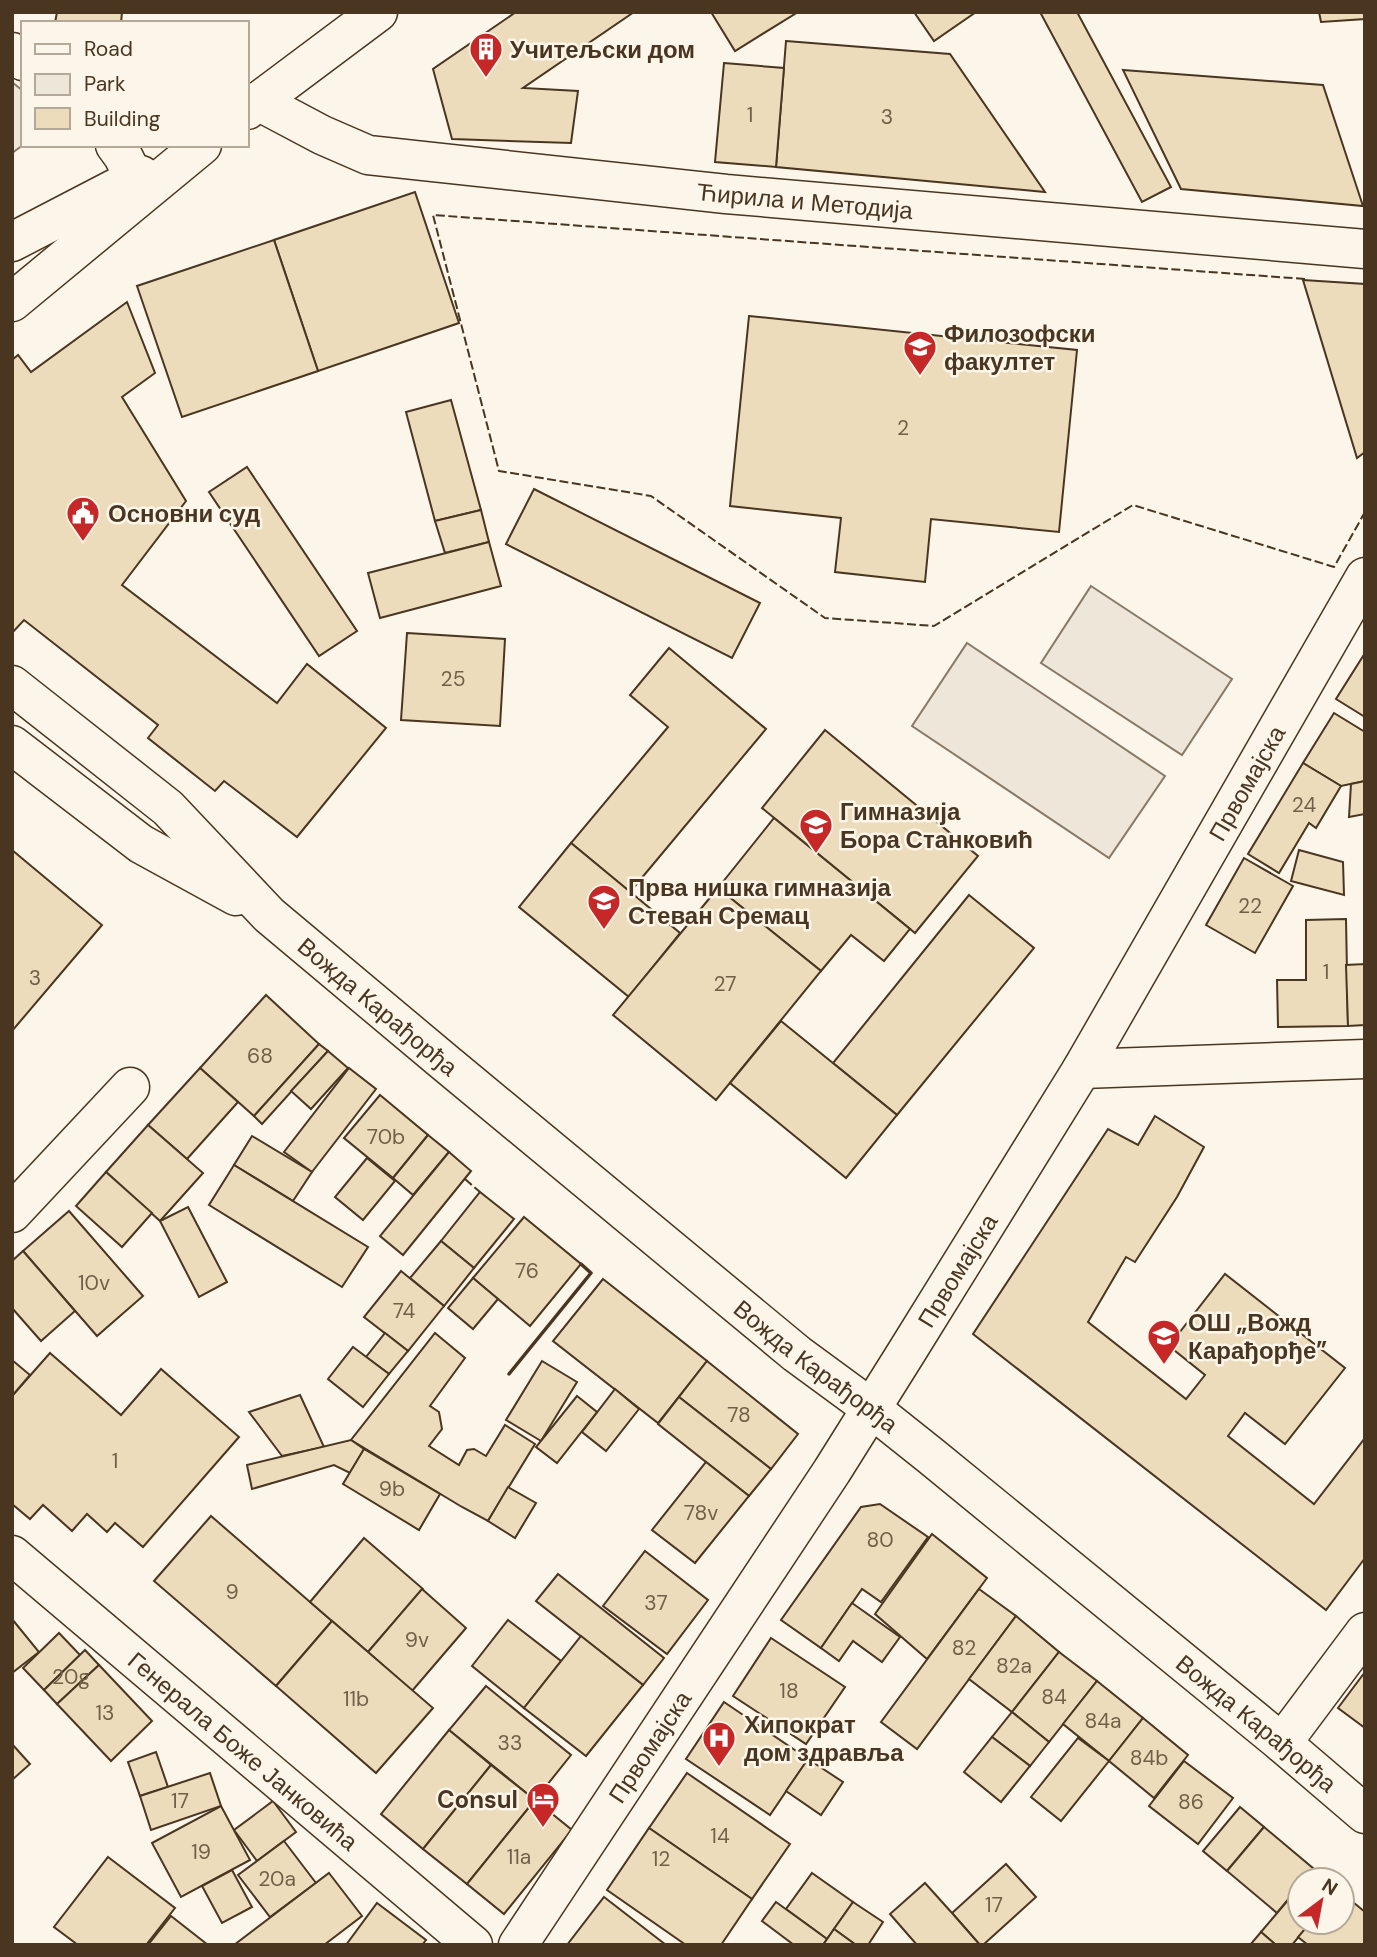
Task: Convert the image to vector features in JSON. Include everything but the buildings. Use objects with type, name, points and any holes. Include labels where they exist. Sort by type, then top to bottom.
[{"type":"street","points":[[252,106],[377,12]]},
{"type":"street","name":"Ћирила и Методија","points":[[252,106],[369,155],[726,194],[1365,249]]},
{"type":"street","points":[[117,147],[134,178]]},
{"type":"street","points":[[12,242],[196,147]]},
{"type":"street","points":[[12,302],[198,147]]},
{"type":"street","name":"Првомајска","points":[[518,1945],[872,1409],[1082,1069],[1365,577]]},
{"type":"street","name":"Вожда Карађорђа","points":[[12,685],[168,808],[269,915],[797,1354],[872,1409],[1282,1743],[1365,1814]]},
{"type":"street","name":"Вожда Карађорђа","points":[[12,745],[141,844],[269,915]]},
{"type":"street","points":[[1082,1069],[1365,1059]]},
{"type":"street","points":[[12,1213],[130,1087]]},
{"type":"street","name":"Генерала Боже Јанковића","points":[[12,1555],[473,1945]]},
{"type":"street","points":[[1282,1743],[1365,1632]]},
{"type":"green space","points":[[12,82],[21,89],[21,146],[12,153]]},
{"type":"green space","points":[[1091,586],[1232,679],[1182,755],[1041,663]]},
{"type":"green space","points":[[967,643],[1165,776],[1109,858],[912,726]]},
{"type":"fence","points":[[1305,279],[433,215],[499,471],[651,496],[825,618],[934,626],[1133,505],[1334,567],[1365,512]]},
{"type":"fence","points":[[465,1179],[480,1192]]},
{"type":"wall","points":[[509,1374],[591,1273],[581,1264]]},
{"type":"place","name":"Учитељски дом","points":[[486,79]]},
{"type":"place","name":"Филозофски факултет","points":[[920,377]]},
{"type":"place","name":"Основни суд","points":[[83,543]]},
{"type":"place","name":"Гимназија Бора Станковић","points":[[816,855]]},
{"type":"place","name":"Прва нишка гимназија Стеван Сремац","points":[[604,931]]},
{"type":"place","name":"ОШ „Вожд Карађорђе”","points":[[1164,1366]]},
{"type":"place","name":"Хипократ дом здравља","points":[[719,1768]]},
{"type":"place","name":"Consul","points":[[543,1829]]}]
